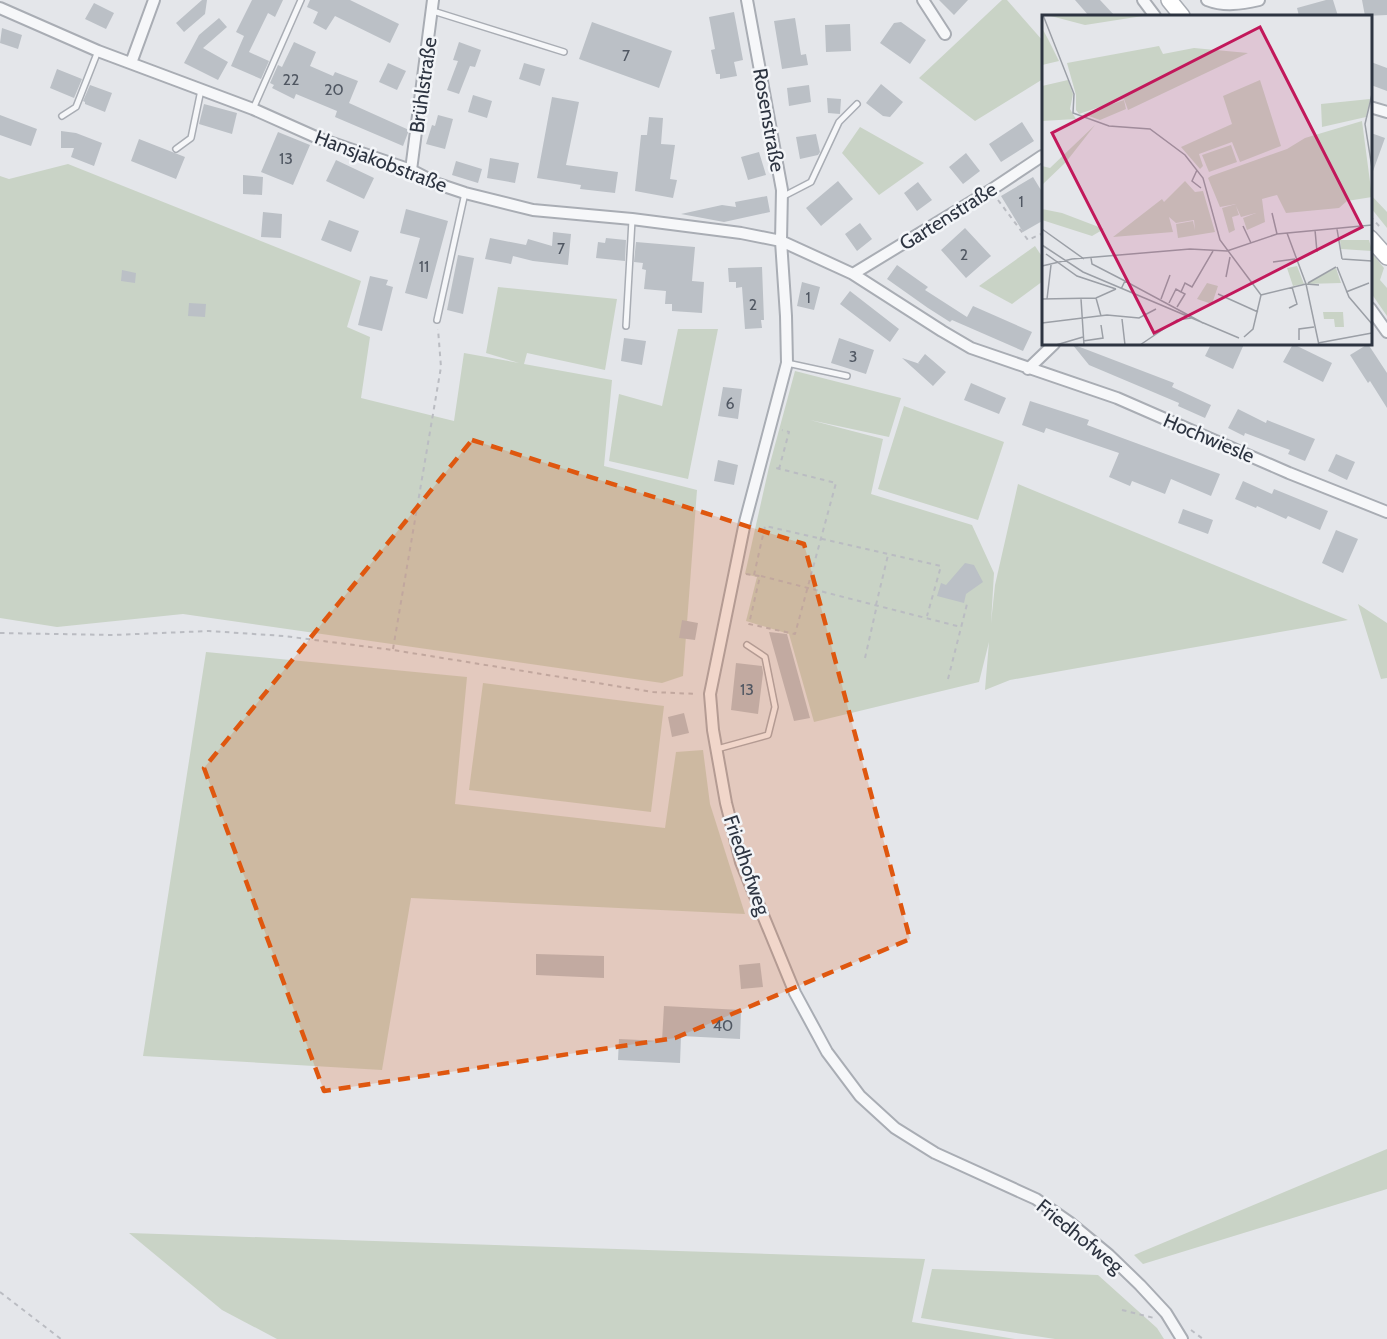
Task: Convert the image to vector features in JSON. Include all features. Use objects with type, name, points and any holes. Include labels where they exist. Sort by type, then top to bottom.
[{"type":"street","points":[[131,63],[154,0]]},
{"type":"street","name":"Rosenstraße","points":[[747,0],[782,197],[781,241]]},
{"type":"street","points":[[923,0],[945,34]]},
{"type":"street","points":[[1143,0],[1154,15]]},
{"type":"street","points":[[1169,0],[1181,15]]},
{"type":"street","points":[[1207,0],[1231,5],[1259,0]]},
{"type":"street","name":"Brühlstraße","points":[[411,170],[433,5]]},
{"type":"street","name":"Hansjakobstraße","points":[[0,8],[98,51],[253,109],[318,138],[411,170],[438,184],[465,193],[533,210],[632,219],[741,233],[781,241]]},
{"type":"street","points":[[1372,107],[1387,112]]},
{"type":"street","name":"Gartenstraße","points":[[853,274],[1042,157]]},
{"type":"street","points":[[1376,233],[1387,257]]},
{"type":"street","name":"Hochwiesle","points":[[781,241],[853,274],[971,348],[1118,398],[1289,473],[1387,512]]},
{"type":"street","name":"Friedhofweg","points":[[781,241],[787,363],[745,522],[710,694],[726,803],[741,862],[795,993],[827,1052],[860,1096],[895,1128],[935,1153],[1036,1199],[1069,1221],[1109,1255],[1168,1318],[1182,1339]]},
{"type":"street","points":[[1372,310],[1387,332]]},
{"type":"street","points":[[1028,369],[1053,345]]},
{"type":"lane","points":[[253,109],[301,0]]},
{"type":"lane","points":[[433,5],[564,52]]},
{"type":"lane","points":[[62,116],[76,107],[98,51]]},
{"type":"lane","points":[[176,149],[191,138],[201,89]]},
{"type":"lane","points":[[782,197],[811,182],[839,122],[857,104]]},
{"type":"lane","points":[[437,320],[465,193]]},
{"type":"lane","points":[[626,326],[632,219]]},
{"type":"lane","points":[[787,363],[847,376]]},
{"type":"lane","points":[[717,749],[768,735],[776,707],[765,657],[747,645]]},
{"type":"path","points":[[991,190],[1028,240],[1042,235]]},
{"type":"path","points":[[393,650],[441,368],[437,320]]},
{"type":"path","points":[[770,427],[789,432],[779,469]]},
{"type":"path","points":[[760,464],[836,483],[795,634],[749,624],[760,576]]},
{"type":"path","points":[[754,575],[765,526],[941,566],[927,616]]},
{"type":"path","points":[[865,658],[888,554]]},
{"type":"path","points":[[735,571],[927,616],[961,627]]},
{"type":"path","points":[[948,679],[967,604]]},
{"type":"path","points":[[0,633],[113,635],[209,631],[284,636],[393,650],[653,692],[710,694]]},
{"type":"path","points":[[0,1292],[61,1339]]},
{"type":"path","points":[[1122,1310],[1168,1318]]},
{"type":"highlighted area","points":[[472,440],[804,544],[910,939],[675,1038],[324,1091],[204,768]]},
{"type":"shaded area","points":[[1002,0],[1007,0],[1042,40],[1042,80],[975,121],[919,78]]},
{"type":"shaded area","points":[[860,127],[924,163],[879,195],[842,153]]},
{"type":"shaded area","points":[[68,164],[361,281],[347,327],[370,337],[361,398],[454,421],[464,353],[519,363],[486,353],[498,287],[617,299],[605,370],[527,353],[524,364],[612,380],[604,466],[697,490],[683,676],[662,683],[183,614],[57,627],[0,618],[0,176],[9,179]]},
{"type":"shaded area","points":[[1372,196],[1387,212],[1387,228],[1372,209]]},
{"type":"shaded area","points":[[1035,246],[1042,256],[1042,282],[1012,304],[979,286]]},
{"type":"shaded area","points":[[1372,253],[1384,268],[1380,280],[1387,288],[1387,316],[1372,294]]},
{"type":"shaded area","points":[[678,329],[718,329],[688,479],[609,461],[619,394],[662,406]]},
{"type":"shaded area","points":[[795,371],[901,398],[889,437],[810,420],[883,439],[871,494],[972,525],[994,573],[991,623],[995,585],[1018,484],[1348,620],[1010,680],[985,690],[989,642],[979,682],[814,722],[789,634],[746,621],[757,577],[745,574],[769,467]]},
{"type":"shaded area","points":[[904,406],[1004,442],[978,520],[878,489]]},
{"type":"shaded area","points":[[1358,604],[1387,623],[1387,678],[1381,679]]},
{"type":"shaded area","points":[[206,652],[467,677],[455,804],[665,828],[676,752],[703,750],[710,804],[745,914],[411,898],[382,1070],[143,1056]]},
{"type":"shaded area","points":[[483,683],[664,706],[651,812],[469,790]]},
{"type":"shaded area","points":[[1387,1149],[1387,1189],[1143,1264],[1134,1255]]},
{"type":"shaded area","points":[[129,1233],[925,1259],[912,1322],[1015,1339],[277,1339],[222,1310]]},
{"type":"shaded area","points":[[932,1269],[1098,1275],[1157,1328],[1164,1339],[1055,1339],[921,1318]]},
{"type":"building","points":[[202,0],[207,0],[205,14],[184,32],[176,23]]},
{"type":"building","points":[[252,0],[283,0],[275,17],[268,13],[249,52],[269,61],[261,79],[231,66],[244,36],[236,32]]},
{"type":"building","points":[[310,0],[350,0],[399,24],[390,43],[335,16],[326,30],[313,23],[318,12],[307,7]]},
{"type":"building","points":[[939,0],[968,0],[954,15]]},
{"type":"building","points":[[1075,0],[1100,0],[1114,15],[1088,15]]},
{"type":"building","points":[[1333,0],[1338,15],[1299,15],[1297,8]]},
{"type":"building","points":[[1362,0],[1387,0],[1387,15],[1365,15]]},
{"type":"building","points":[[94,3],[114,13],[106,29],[85,19]]},
{"type":"building","points":[[734,12],[743,60],[734,62],[737,76],[720,79],[720,74],[716,74],[711,50],[715,49],[709,17]]},
{"type":"building","points":[[219,18],[227,27],[203,48],[228,62],[218,80],[184,63],[199,35]]},
{"type":"building","points":[[795,18],[801,55],[806,54],[808,65],[782,69],[774,21]]},
{"type":"building","points":[[592,22],[672,51],[659,88],[579,59]]},
{"type":"building","points":[[901,22],[926,40],[910,64],[880,43],[894,23]]},
{"type":"building","points":[[850,24],[851,51],[826,52],[825,25]]},
{"type":"building","points":[[2,28],[22,35],[18,49],[0,43]]},
{"type":"building","points":[[294,42],[316,52],[310,66],[333,76],[335,72],[358,81],[349,103],[409,130],[403,146],[335,117],[337,111],[296,94],[294,99],[272,88],[274,85],[270,83],[278,65],[282,67]]},
{"type":"building","points":[[459,42],[481,50],[475,67],[470,66],[459,94],[447,90],[458,61],[453,60]]},
{"type":"building","points":[[1372,62],[1387,68],[1387,91],[1372,85]]},
{"type":"building","points":[[388,63],[406,71],[397,90],[379,82]]},
{"type":"building","points":[[524,63],[545,69],[540,86],[519,79]]},
{"type":"building","points":[[57,69],[82,79],[74,98],[50,88]]},
{"type":"building","points":[[881,84],[903,102],[890,117],[883,116],[866,103]]},
{"type":"building","points":[[90,85],[112,93],[105,112],[83,101]]},
{"type":"building","points":[[809,85],[811,102],[789,106],[787,88]]},
{"type":"building","points":[[473,95],[492,101],[487,118],[468,112]]},
{"type":"building","points":[[552,97],[579,102],[566,165],[618,172],[615,193],[580,189],[581,185],[537,178]]},
{"type":"building","points":[[827,98],[841,99],[840,114],[828,113]]},
{"type":"building","points":[[204,104],[237,113],[232,134],[199,124]]},
{"type":"building","points":[[0,115],[37,129],[31,146],[0,135]]},
{"type":"building","points":[[438,115],[453,119],[445,149],[426,144]]},
{"type":"building","points":[[649,117],[663,118],[661,144],[675,145],[670,179],[677,180],[673,198],[635,191],[641,135],[647,135]]},
{"type":"building","points":[[1022,122],[1034,141],[1001,162],[989,144]]},
{"type":"building","points":[[61,131],[76,133],[102,143],[94,166],[71,157],[74,148],[61,148]]},
{"type":"building","points":[[278,132],[310,145],[293,185],[261,172]]},
{"type":"building","points":[[1372,133],[1385,138],[1372,174]]},
{"type":"building","points":[[816,134],[820,152],[818,155],[800,159],[796,137]]},
{"type":"building","points":[[139,139],[185,157],[176,179],[131,161]]},
{"type":"building","points":[[759,152],[766,175],[748,180],[741,157]]},
{"type":"building","points":[[966,153],[980,171],[963,184],[949,167]]},
{"type":"building","points":[[490,158],[519,163],[515,183],[487,178]]},
{"type":"building","points":[[336,160],[374,178],[364,199],[326,181]]},
{"type":"building","points":[[456,161],[482,169],[478,183],[452,175]]},
{"type":"building","points":[[243,175],[263,177],[262,195],[243,194]]},
{"type":"building","points":[[1033,177],[1042,192],[1042,221],[1023,232],[1001,196]]},
{"type":"building","points":[[838,181],[853,199],[821,226],[806,208]]},
{"type":"building","points":[[918,182],[932,200],[917,211],[904,193]]},
{"type":"building","points":[[767,196],[770,212],[724,222],[681,214],[722,205],[736,207],[735,202]]},
{"type":"building","points":[[406,209],[448,221],[427,299],[405,293],[420,238],[400,233]]},
{"type":"building","points":[[263,212],[282,214],[281,238],[261,237]]},
{"type":"building","points":[[329,220],[359,231],[351,252],[321,240]]},
{"type":"building","points":[[860,223],[872,239],[857,251],[845,234]]},
{"type":"building","points":[[965,228],[991,256],[966,278],[941,250]]},
{"type":"building","points":[[553,232],[571,234],[568,265],[513,256],[511,264],[485,259],[490,238],[526,245],[528,239],[552,246]]},
{"type":"building","points":[[606,238],[626,240],[625,261],[596,258],[598,242],[605,243]]},
{"type":"building","points":[[636,242],[695,247],[692,281],[704,282],[702,313],[672,311],[672,304],[665,304],[666,291],[644,289],[646,270],[642,269],[643,263],[634,262]]},
{"type":"building","points":[[458,255],[474,258],[463,314],[447,310]]},
{"type":"building","points":[[897,265],[928,287],[925,290],[967,317],[973,306],[1032,332],[1023,351],[952,320],[950,322],[928,308],[887,279]]},
{"type":"building","points":[[762,267],[764,320],[761,320],[762,328],[745,329],[742,287],[736,288],[736,282],[729,282],[728,268]]},
{"type":"building","points":[[122,270],[136,273],[135,283],[121,281]]},
{"type":"building","points":[[370,276],[388,280],[386,285],[393,287],[382,331],[358,325]]},
{"type":"building","points":[[802,282],[820,287],[814,310],[797,306]]},
{"type":"building","points":[[850,291],[899,329],[890,342],[840,304]]},
{"type":"building","points":[[189,303],[206,304],[205,317],[188,316]]},
{"type":"building","points":[[624,338],[646,341],[642,365],[621,361]]},
{"type":"building","points":[[839,338],[874,350],[866,374],[831,363]]},
{"type":"building","points":[[1073,345],[1174,383],[1172,387],[1211,405],[1205,418],[1178,406],[1179,403],[1089,365]]},
{"type":"building","points":[[1210,345],[1244,345],[1233,369],[1205,356]]},
{"type":"building","points":[[1292,345],[1295,345],[1332,363],[1323,382],[1283,362]]},
{"type":"building","points":[[1369,345],[1387,373],[1387,408],[1370,381],[1368,383],[1350,355]]},
{"type":"building","points":[[925,354],[946,372],[933,386],[902,358],[920,364],[918,363]]},
{"type":"building","points":[[971,383],[1006,398],[999,414],[964,400]]},
{"type":"building","points":[[723,387],[742,389],[738,419],[718,416]]},
{"type":"building","points":[[1030,401],[1089,420],[1087,425],[1220,474],[1211,496],[1171,479],[1165,494],[1132,481],[1130,486],[1109,477],[1119,453],[1046,428],[1044,433],[1022,425]]},
{"type":"building","points":[[1238,409],[1266,423],[1267,420],[1315,439],[1305,461],[1288,454],[1290,450],[1245,433],[1244,436],[1228,428]]},
{"type":"building","points":[[1336,454],[1355,462],[1347,480],[1328,471]]},
{"type":"building","points":[[718,460],[738,465],[734,485],[714,481]]},
{"type":"building","points":[[1243,481],[1272,494],[1274,489],[1328,511],[1320,530],[1288,516],[1286,519],[1235,499]]},
{"type":"building","points":[[1183,509],[1213,520],[1208,534],[1178,523]]},
{"type":"building","points":[[1336,530],[1358,539],[1343,573],[1322,563]]},
{"type":"building","points":[[965,563],[974,565],[983,582],[966,594],[964,603],[937,596],[941,583],[946,585]]},
{"type":"building","points":[[682,620],[698,623],[695,640],[679,638]]},
{"type":"building","points":[[769,632],[787,634],[810,718],[794,721]]},
{"type":"building","points":[[736,663],[762,666],[758,714],[731,710]]},
{"type":"building","points":[[684,713],[689,733],[672,737],[668,717]]},
{"type":"building","points":[[536,954],[604,956],[604,978],[536,975]]},
{"type":"building","points":[[760,963],[763,987],[741,989],[739,965]]},
{"type":"building","points":[[664,1006],[741,1010],[740,1039],[681,1036],[680,1063],[618,1060],[619,1039],[662,1041]]}]
